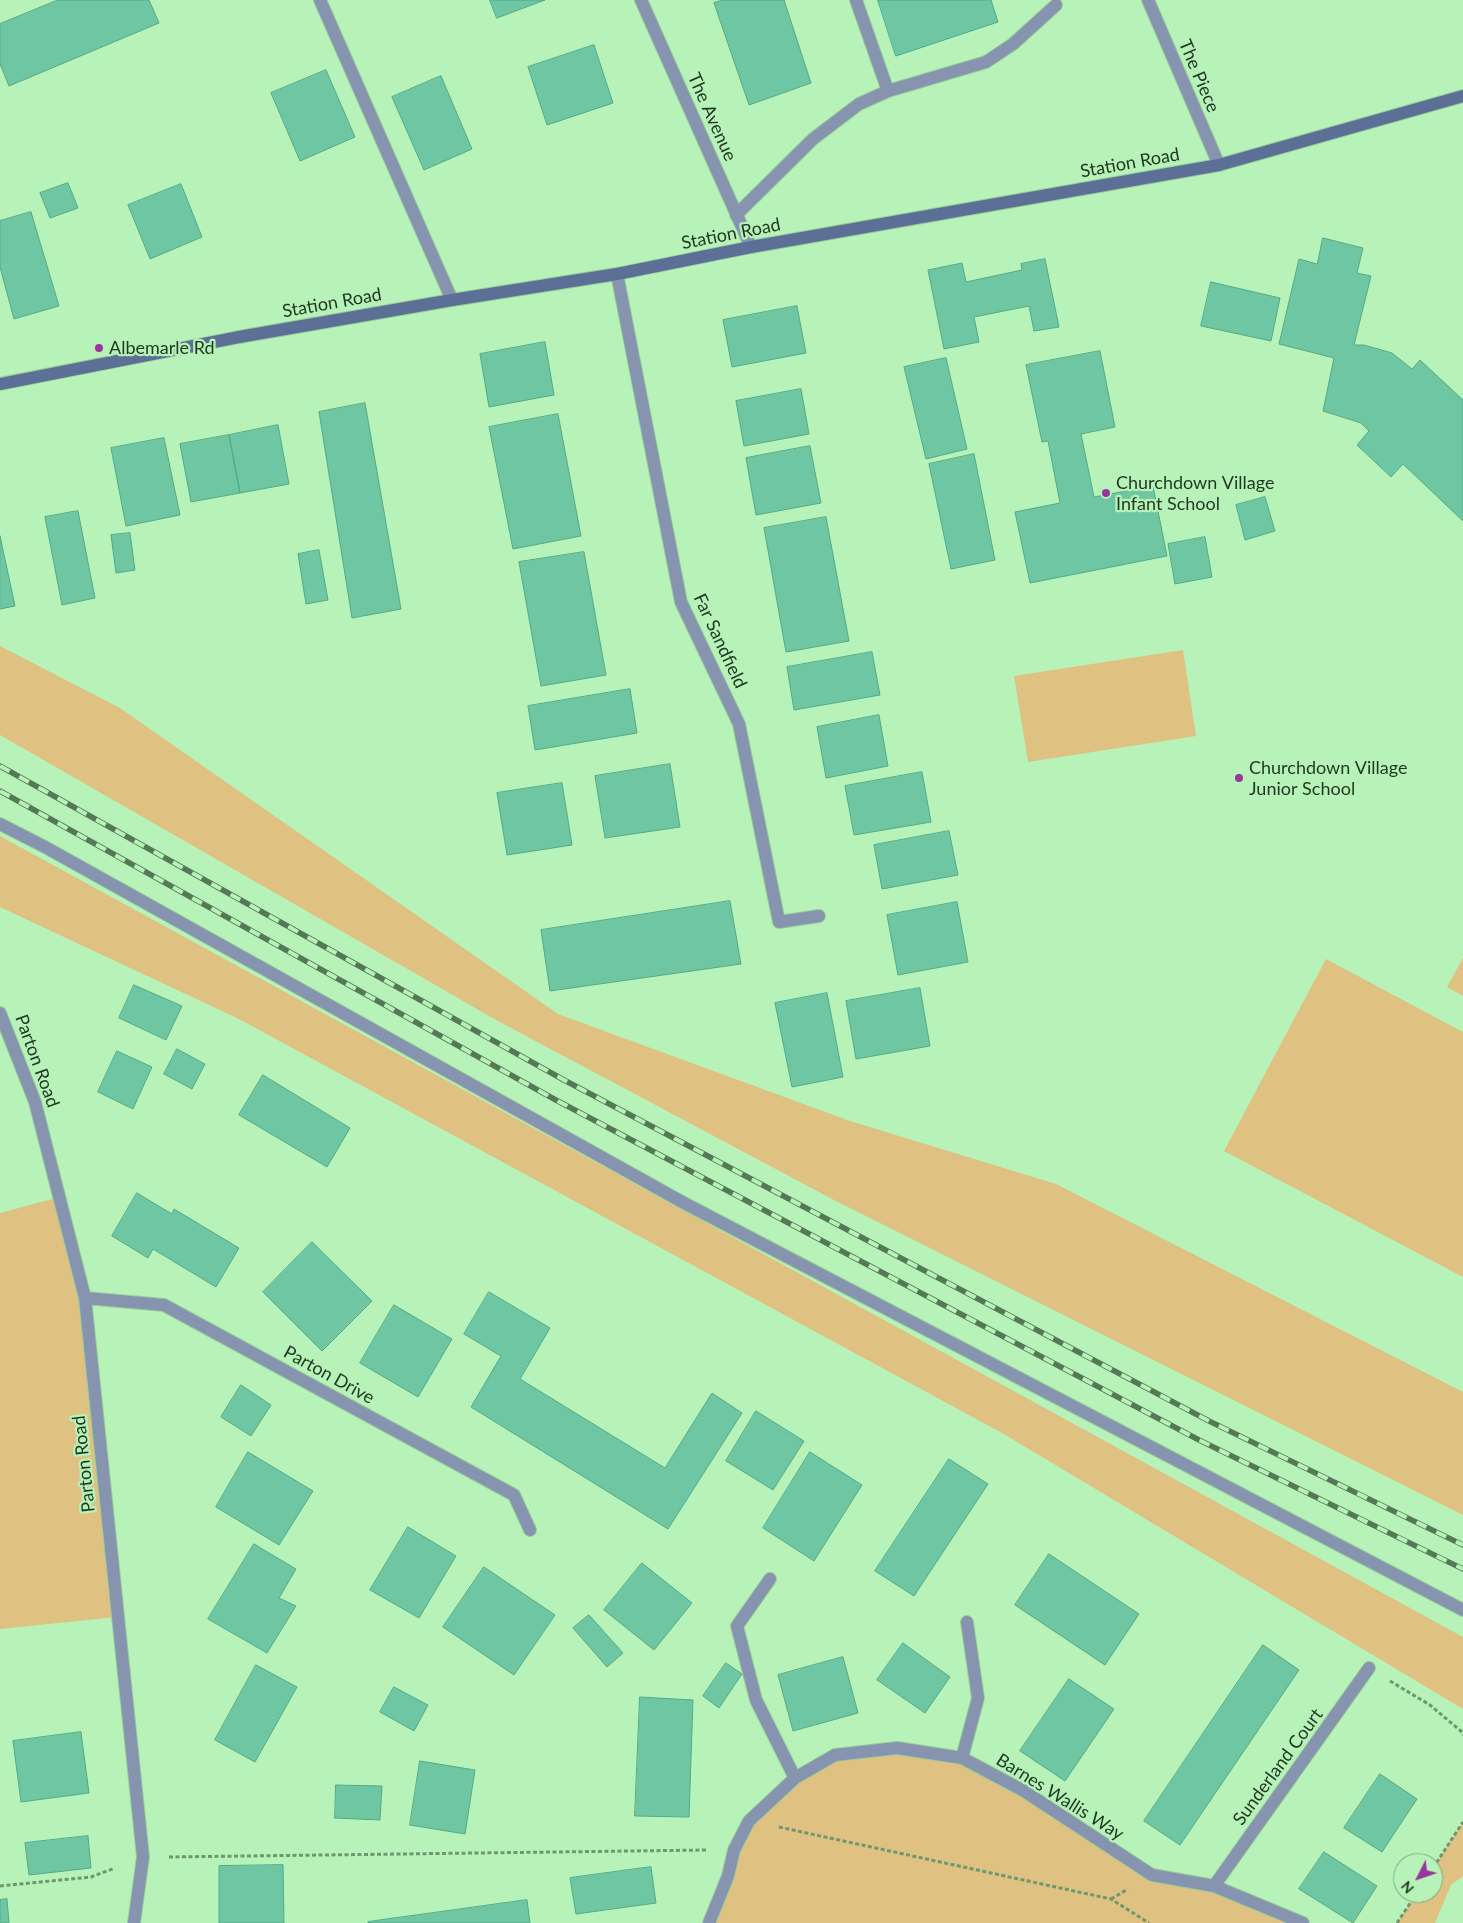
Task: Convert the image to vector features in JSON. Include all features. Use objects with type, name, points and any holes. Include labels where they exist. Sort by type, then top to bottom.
[{"type":"street","points":[[320,0],[452,300]]},
{"type":"street","name":"The Avenue","points":[[641,0],[751,247]]},
{"type":"street","points":[[856,0],[888,91]]},
{"type":"street","name":"The Piece","points":[[1148,0],[1219,165]]},
{"type":"street","points":[[736,215],[813,139],[859,104],[888,91],[986,62],[1013,44],[1056,5]]},
{"type":"street","name":"Station Road","points":[[0,384],[239,338],[452,300],[617,274],[751,247],[1219,165],[1463,96]]},
{"type":"street","name":"Far Sandfield","points":[[617,274],[681,602],[739,724],[779,922],[819,916]]},
{"type":"street","points":[[0,824],[54,852],[684,1203],[1463,1610]]},
{"type":"street","name":"Parton Road","points":[[0,1013],[35,1102],[85,1298],[143,1857],[134,1923]]},
{"type":"street","name":"Parton Drive","points":[[85,1298],[164,1305],[514,1495],[530,1530]]},
{"type":"street","points":[[770,1578],[736,1626],[756,1700],[795,1778]]},
{"type":"street","points":[[962,1758],[978,1698],[967,1622]]},
{"type":"street","name":"Sunderland Court","points":[[1214,1886],[1369,1668]]},
{"type":"street","name":"Barnes Wallis Way","points":[[709,1923],[728,1876],[734,1850],[749,1821],[795,1778],[835,1754],[897,1748],[962,1758],[1024,1791],[1152,1875],[1214,1886],[1303,1923]]},
{"type":"path","points":[[1369,1668],[1430,1705],[1462,1732],[1463,1735]]},
{"type":"path","points":[[749,1821],[1111,1899],[1149,1923]]},
{"type":"path","points":[[1443,1853],[1463,1822]]},
{"type":"path","points":[[0,1886],[91,1877],[143,1857],[734,1850]]},
{"type":"path","points":[[1397,1923],[1410,1903]]},
{"type":"shaded area","points":[[0,646],[120,708],[558,1014],[850,1121],[1056,1184],[1463,1392],[1463,1515],[832,1199],[498,1021],[0,735]]},
{"type":"shaded area","points":[[1183,650],[1196,736],[1028,762],[1014,676]]},
{"type":"shaded area","points":[[0,836],[1463,1637],[1463,1709],[1002,1433],[239,1019],[0,907]]},
{"type":"shaded area","points":[[1463,958],[1463,996],[1447,987]]},
{"type":"shaded area","points":[[1326,959],[1463,1032],[1463,1277],[1224,1151]]},
{"type":"shaded area","points":[[60,1197],[85,1298],[117,1617],[0,1629],[0,1213]]},
{"type":"shaded area","points":[[897,1748],[962,1758],[1152,1875],[1214,1886],[1303,1923],[709,1923],[749,1821],[835,1755]]},
{"type":"shaded area","points":[[1463,1822],[1463,1876],[1451,1885],[1435,1923],[1397,1923],[1410,1903],[1443,1903],[1443,1853]]},
{"type":"building","points":[[58,0],[149,0],[159,23],[9,86],[0,64],[0,24]]},
{"type":"building","points":[[490,0],[545,0],[497,18]]},
{"type":"building","points":[[723,0],[784,0],[811,83],[749,105],[714,3]]},
{"type":"building","points":[[878,0],[991,0],[998,22],[896,56]]},
{"type":"building","points":[[594,45],[613,103],[547,125],[528,67]]},
{"type":"building","points":[[326,70],[355,137],[300,161],[271,93]]},
{"type":"building","points":[[441,76],[472,149],[424,170],[392,97]]},
{"type":"building","points":[[68,183],[78,208],[50,218],[40,193]]},
{"type":"building","points":[[181,184],[202,237],[150,259],[128,205]]},
{"type":"building","points":[[31,212],[59,306],[14,319],[0,267],[0,221]]},
{"type":"building","points":[[1323,238],[1363,248],[1357,273],[1371,276],[1354,345],[1364,345],[1392,353],[1412,369],[1420,360],[1463,400],[1463,521],[1403,464],[1391,477],[1357,445],[1369,431],[1361,423],[1323,411],[1334,358],[1279,344],[1299,259],[1317,264]]},
{"type":"building","points":[[1045,259],[1059,327],[1034,331],[1029,306],[974,317],[979,342],[944,349],[928,270],[962,263],[966,282],[1022,270],[1021,264]]},
{"type":"building","points":[[1211,282],[1280,298],[1271,341],[1201,326]]},
{"type":"building","points":[[797,306],[806,353],[732,367],[723,320]]},
{"type":"building","points":[[545,342],[554,395],[489,407],[480,354]]},
{"type":"building","points":[[1100,351],[1115,427],[1081,434],[1094,497],[1153,486],[1167,556],[1030,583],[1015,512],[1060,503],[1048,441],[1042,442],[1026,365]]},
{"type":"building","points":[[946,358],[967,449],[926,459],[904,367]]},
{"type":"building","points":[[801,389],[809,434],[744,446],[736,401]]},
{"type":"building","points":[[365,403],[401,609],[352,618],[319,412]]},
{"type":"building","points":[[558,414],[581,536],[513,549],[489,427]]},
{"type":"building","points":[[278,425],[289,484],[240,493],[229,435]]},
{"type":"building","points":[[229,435],[240,493],[191,502],[180,444]]},
{"type":"building","points":[[164,438],[180,515],[126,526],[111,448]]},
{"type":"building","points":[[810,446],[821,503],[756,515],[746,458]]},
{"type":"building","points":[[974,454],[995,560],[951,569],[929,464]]},
{"type":"building","points":[[1265,497],[1275,531],[1245,540],[1236,505]]},
{"type":"building","points":[[78,511],[95,598],[62,605],[45,517]]},
{"type":"building","points":[[826,517],[849,641],[786,652],[764,528]]},
{"type":"building","points":[[130,533],[135,570],[116,573],[111,535]]},
{"type":"building","points":[[0,536],[15,606],[0,609]]},
{"type":"building","points":[[1205,537],[1212,577],[1175,584],[1168,544]]},
{"type":"building","points":[[319,550],[328,600],[306,604],[298,554]]},
{"type":"building","points":[[584,552],[606,675],[541,686],[519,562]]},
{"type":"building","points":[[872,652],[880,695],[794,710],[787,667]]},
{"type":"building","points":[[630,689],[637,733],[535,750],[528,706]]},
{"type":"building","points":[[879,715],[888,766],[826,778],[817,727]]},
{"type":"building","points":[[670,764],[680,827],[605,838],[595,776]]},
{"type":"building","points":[[922,772],[931,822],[854,835],[845,786]]},
{"type":"building","points":[[562,783],[572,845],[507,855],[497,793]]},
{"type":"building","points":[[949,831],[958,875],[882,889],[874,845]]},
{"type":"building","points":[[730,901],[741,964],[550,991],[541,930]]},
{"type":"building","points":[[957,902],[968,962],[898,975],[887,915]]},
{"type":"building","points":[[134,985],[182,1006],[166,1040],[119,1018]]},
{"type":"building","points":[[920,988],[930,1046],[856,1059],[846,1001]]},
{"type":"building","points":[[827,993],[843,1077],[792,1087],[775,1003]]},
{"type":"building","points":[[177,1049],[205,1064],[192,1089],[164,1074]]},
{"type":"building","points":[[117,1051],[152,1067],[133,1109],[98,1092]]},
{"type":"building","points":[[263,1075],[350,1128],[327,1167],[239,1115]]},
{"type":"building","points":[[137,1193],[172,1214],[174,1209],[239,1248],[216,1287],[153,1249],[148,1258],[112,1236]]},
{"type":"building","points":[[312,1242],[372,1301],[322,1351],[263,1292]]},
{"type":"building","points":[[489,1292],[550,1328],[520,1379],[665,1468],[712,1393],[742,1413],[668,1529],[471,1407],[501,1356],[464,1334]]},
{"type":"building","points":[[394,1305],[452,1339],[418,1397],[360,1363]]},
{"type":"building","points":[[241,1385],[271,1405],[251,1436],[221,1417]]},
{"type":"building","points":[[756,1411],[804,1441],[773,1490],[726,1461]]},
{"type":"building","points":[[248,1452],[313,1491],[279,1545],[216,1507]]},
{"type":"building","points":[[810,1452],[862,1485],[814,1561],[763,1528]]},
{"type":"building","points":[[949,1459],[988,1484],[914,1596],[875,1571]]},
{"type":"building","points":[[408,1527],[456,1556],[419,1618],[370,1590]]},
{"type":"building","points":[[254,1544],[296,1569],[279,1598],[296,1606],[267,1653],[208,1619]]},
{"type":"building","points":[[1049,1554],[1139,1614],[1105,1665],[1015,1605]]},
{"type":"building","points":[[642,1563],[692,1603],[654,1650],[604,1610]]},
{"type":"building","points":[[484,1567],[555,1615],[514,1675],[443,1627]]},
{"type":"building","points":[[589,1615],[623,1653],[607,1667],[573,1628]]},
{"type":"building","points":[[903,1643],[950,1677],[925,1713],[877,1680]]},
{"type":"building","points":[[1263,1645],[1299,1670],[1180,1845],[1144,1821]]},
{"type":"building","points":[[843,1657],[858,1713],[793,1731],[778,1675]]},
{"type":"building","points":[[726,1663],[742,1674],[719,1708],[703,1696]]},
{"type":"building","points":[[256,1665],[297,1687],[255,1762],[215,1740]]},
{"type":"building","points":[[1069,1679],[1114,1709],[1065,1781],[1020,1751]]},
{"type":"building","points":[[394,1687],[428,1705],[414,1731],[380,1712]]},
{"type":"building","points":[[640,1697],[693,1700],[689,1817],[635,1816]]},
{"type":"building","points":[[81,1732],[89,1793],[21,1802],[13,1741]]},
{"type":"building","points":[[420,1761],[475,1770],[465,1834],[410,1825]]},
{"type":"building","points":[[1380,1774],[1417,1799],[1382,1852],[1344,1828]]},
{"type":"building","points":[[336,1785],[382,1786],[380,1820],[335,1818]]},
{"type":"building","points":[[88,1836],[91,1868],[29,1875],[25,1843]]},
{"type":"building","points":[[1324,1852],[1377,1886],[1353,1923],[1299,1889]]},
{"type":"building","points":[[283,1865],[284,1923],[219,1923],[219,1866]]},
{"type":"building","points":[[651,1867],[656,1903],[576,1914],[570,1878]]},
{"type":"building","points":[[7,1899],[9,1923],[0,1923],[0,1900]]},
{"type":"building","points":[[527,1900],[530,1923],[368,1923],[368,1922]]},
{"type":"railway","points":[[0,766],[564,1080],[1209,1421],[1463,1545]]},
{"type":"railway","points":[[0,791],[554,1099],[1199,1440],[1463,1569]]},
{"type":"place","name":"Albemarle Rd","points":[[99,348]]},
{"type":"place","name":"Churchdown Village Infant School","points":[[1106,493]]},
{"type":"place","name":"Churchdown Village Junior School","points":[[1239,778]]}]
